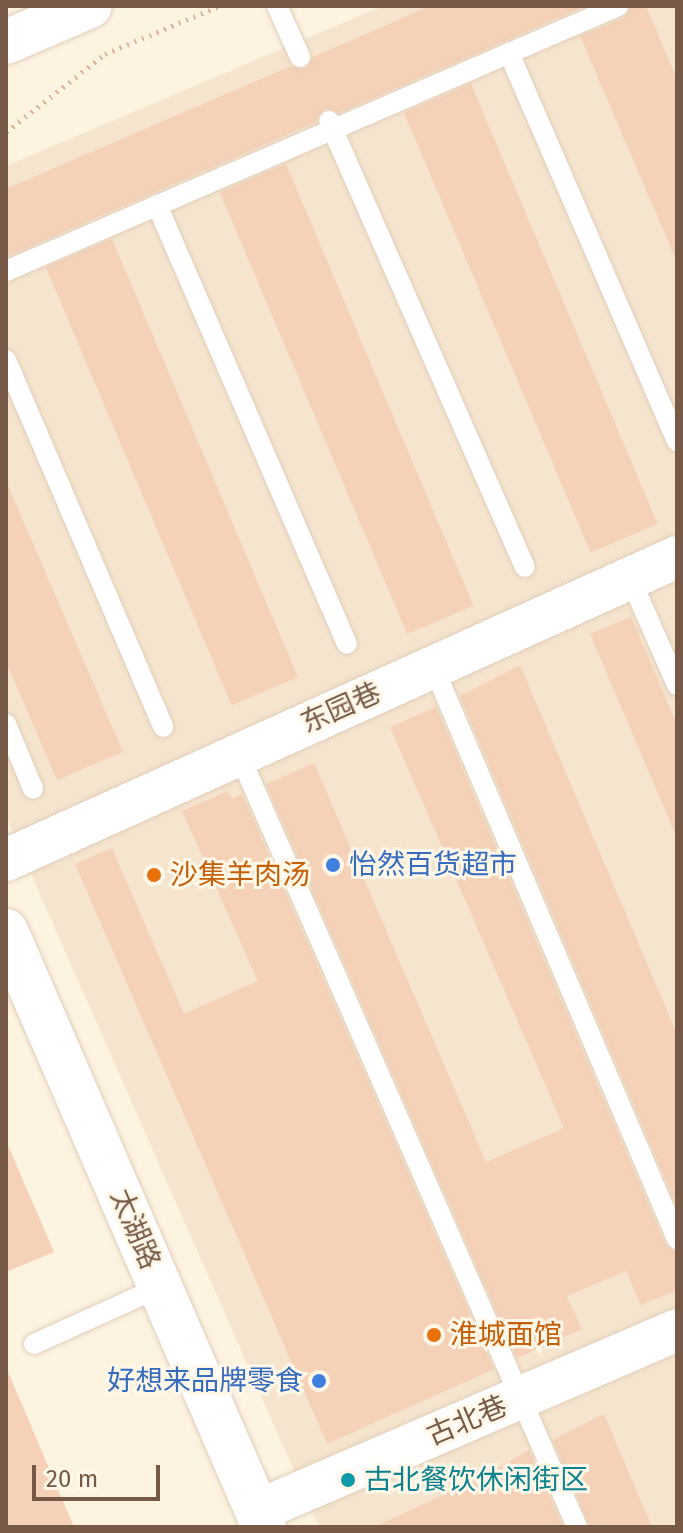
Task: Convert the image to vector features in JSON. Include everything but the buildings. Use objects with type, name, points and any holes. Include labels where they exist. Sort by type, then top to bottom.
[{"type":"street","points":[[6,42],[90,6]]},
{"type":"street","name":"东园巷","points":[[6,860],[677,557]]},
{"type":"street","name":"太湖路","points":[[6,931],[261,1519]]},
{"type":"street","name":"古北巷","points":[[261,1519],[520,1398],[677,1330]]},
{"type":"lane","points":[[277,6],[300,57]]},
{"type":"lane","points":[[6,271],[330,126],[618,6]]},
{"type":"lane","points":[[509,53],[677,441]]},
{"type":"lane","points":[[330,126],[525,567]]},
{"type":"lane","points":[[157,205],[347,644]]},
{"type":"lane","points":[[6,360],[163,727]]},
{"type":"lane","points":[[630,578],[677,685]]},
{"type":"lane","points":[[433,666],[677,1239]]},
{"type":"lane","points":[[6,724],[33,789]]},
{"type":"lane","points":[[239,754],[577,1527]]},
{"type":"lane","points":[[34,1344],[160,1287]]},
{"type":"path","points":[[6,132],[105,54],[219,6]]},
{"type":"shaded area","points":[[383,6],[677,6],[677,1527],[319,1527],[6,817],[6,166]]},
{"type":"place","name":"怡然百货超市","points":[[333,865]]},
{"type":"place","name":"沙集羊肉汤","points":[[154,875]]},
{"type":"place","name":"淮城面馆","points":[[434,1335]]},
{"type":"place","name":"好想来品牌零食","points":[[319,1381]]},
{"type":"place","name":"古北餐饮休闲街区","points":[[348,1480]]}]
